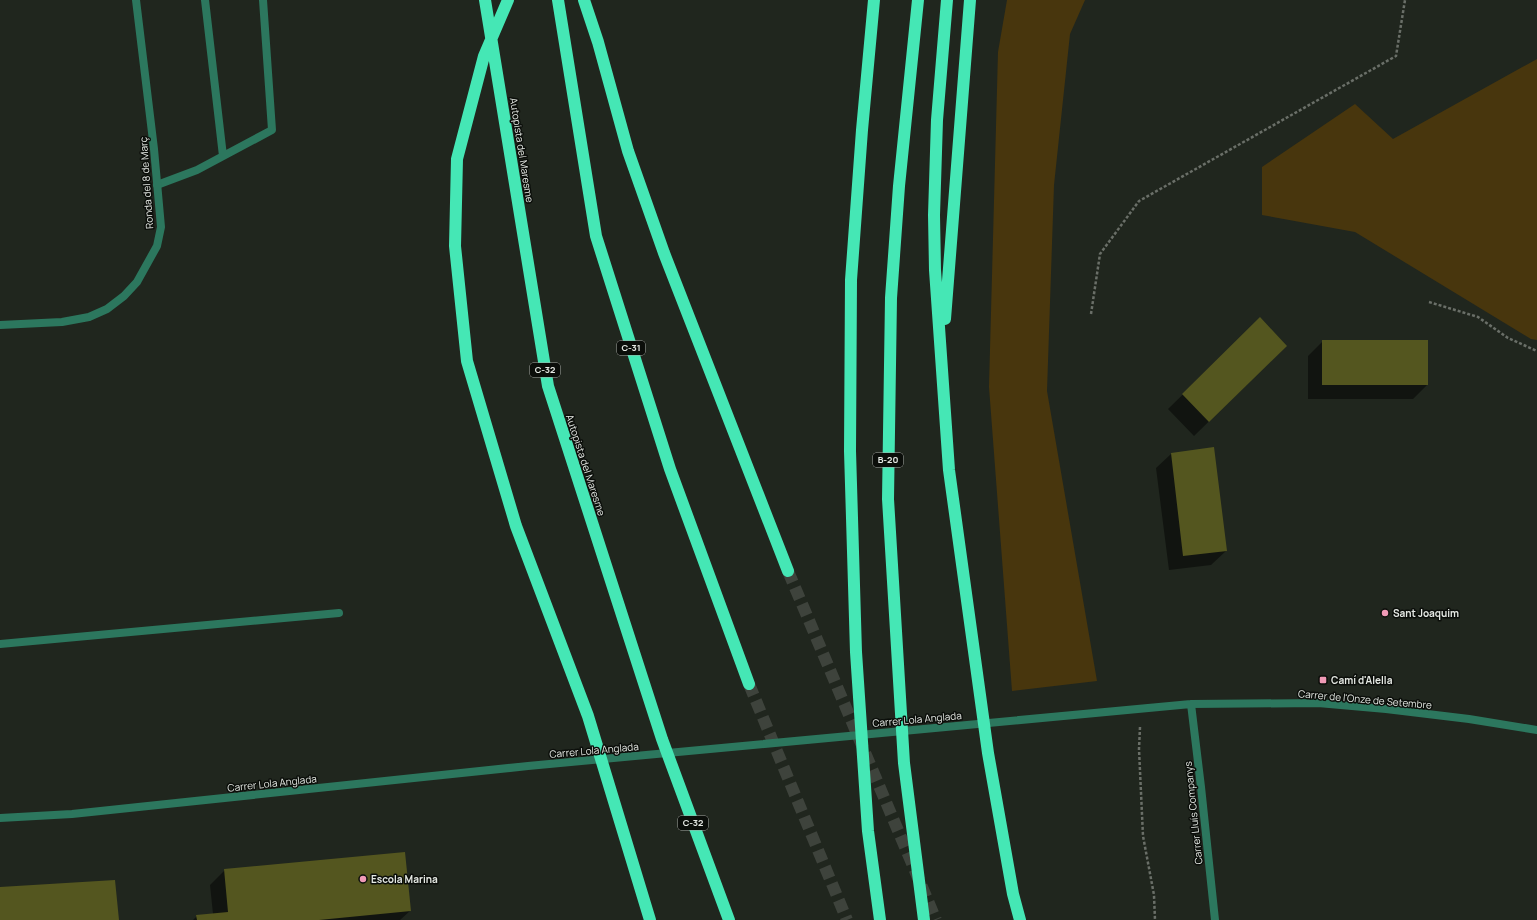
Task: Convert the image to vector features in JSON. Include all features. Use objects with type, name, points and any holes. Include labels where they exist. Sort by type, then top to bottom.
[{"type":"highway","name":"Autopista del Maresme","points":[[485,0],[548,386],[662,739],[729,920]]},
{"type":"highway","points":[[508,0],[484,56],[457,159],[456,246],[467,361],[516,526],[588,716],[650,920]]},
{"type":"highway","name":"C-31","points":[[558,0],[596,236],[670,469],[749,684]]},
{"type":"highway","points":[[584,0],[598,42],[628,151],[664,253],[788,571]]},
{"type":"highway","points":[[874,0],[862,130],[851,280],[850,451],[856,652],[868,831],[880,920]]},
{"type":"highway","name":"B-20","points":[[918,0],[899,186],[891,298],[888,499],[904,763],[924,920]]},
{"type":"highway","points":[[947,0],[937,120],[934,214],[935,270],[945,424],[949,470],[988,753],[1013,894],[1020,920]]},
{"type":"highway","points":[[945,424],[946,304],[970,0]]},
{"type":"street","name":"Ronda del 8 de Març","points":[[0,325],[62,322],[89,317],[107,309],[124,296],[137,282],[157,246],[161,227],[136,0]]},
{"type":"street","points":[[205,0],[223,156]]},
{"type":"street","points":[[157,185],[197,170],[272,130],[263,0]]},
{"type":"street","points":[[0,644],[339,613]]},
{"type":"street","name":"Carrer de l'Onze de Setembre","points":[[1190,704],[1318,703],[1469,719],[1537,730]]},
{"type":"street","name":"Carrer Lola Anglada","points":[[0,818],[72,814],[528,766],[1190,704]]},
{"type":"street","name":"Carrer Lluís Companys","points":[[1190,704],[1202,787],[1215,920]]},
{"type":"path","points":[[1091,314],[1100,254],[1139,201],[1396,56],[1405,0]]},
{"type":"path","points":[[1429,302],[1478,317],[1508,338],[1537,351]]},
{"type":"path","points":[[1140,709],[1139,749],[1143,836],[1154,895],[1155,920]]},
{"type":"shaded area","points":[[1007,0],[1085,0],[1070,34],[1054,185],[1047,391],[1097,681],[1012,691],[989,387],[998,52]]},
{"type":"shaded area","points":[[1537,59],[1537,340],[1531,339],[1355,232],[1262,215],[1262,167],[1355,104],[1393,139]]},
{"type":"building","points":[[1260,317],[1287,346],[1209,422],[1182,394]]},
{"type":"building","points":[[1322,340],[1428,340],[1428,385],[1322,385]]},
{"type":"building","points":[[1214,447],[1227,551],[1183,556],[1171,453]]},
{"type":"building","points":[[405,852],[411,911],[319,920],[197,920],[196,915],[228,912],[224,869]]},
{"type":"building","points":[[115,880],[119,920],[0,920],[0,887]]},
{"type":"tunnel","points":[[788,571],[936,920]]},
{"type":"tunnel","points":[[749,684],[847,920]]},
{"type":"place","name":"Sant Joaquim","points":[[1385,613]]},
{"type":"place","name":"Camí d'Alella","points":[[1323,680]]},
{"type":"place","name":"Escola Marina","points":[[363,879]]}]
